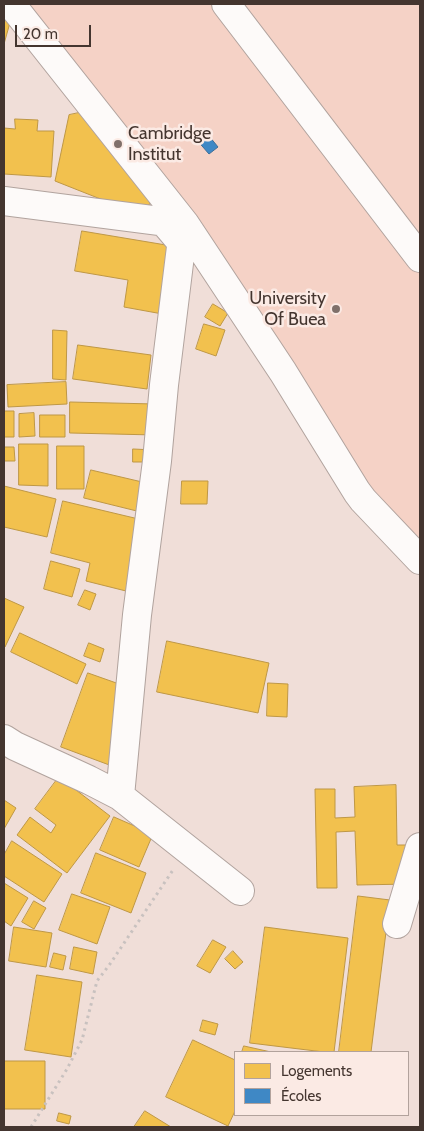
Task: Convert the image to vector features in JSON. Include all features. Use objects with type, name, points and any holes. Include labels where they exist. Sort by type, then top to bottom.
[{"type":"street","points":[[11,4],[283,372],[357,492],[420,560]]},
{"type":"street","points":[[226,4],[420,258]]},
{"type":"street","points":[[4,201],[174,223]]},
{"type":"street","points":[[120,796],[138,614],[181,247],[174,223]]},
{"type":"street","points":[[4,740],[120,796],[240,891]]},
{"type":"street","points":[[397,924],[420,847]]},
{"type":"path","points":[[31,1127],[67,1069],[82,1040],[98,981],[186,849]]},
{"type":"shaded area","name":"University Of Buea","points":[[21,4],[420,4],[420,544],[370,497]]},
{"type":"building: Logements","points":[[4,17],[11,19],[4,44]]},
{"type":"building: Logements","points":[[88,111],[155,197],[141,215],[55,181],[69,115]]},
{"type":"building: Logements","points":[[15,119],[38,120],[37,131],[54,131],[51,177],[4,174],[4,128],[15,129]]},
{"type":"building: Logements","points":[[82,231],[190,249],[179,317],[124,307],[128,280],[75,271]]},
{"type":"building: Logements","points":[[213,304],[228,313],[220,326],[205,317]]},
{"type":"building: Logements","points":[[204,324],[225,330],[216,356],[196,349]]},
{"type":"building: Logements","points":[[53,330],[67,331],[66,380],[53,379]]},
{"type":"building: Logements","points":[[78,345],[151,355],[147,389],[73,379]]},
{"type":"building: Logements","points":[[66,382],[67,404],[8,407],[7,385]]},
{"type":"building: Logements","points":[[70,402],[155,404],[155,435],[70,433]]},
{"type":"building: Logements","points":[[4,411],[14,411],[14,437],[4,437]]},
{"type":"building: Logements","points":[[34,413],[35,436],[19,437],[19,414]]},
{"type":"building: Logements","points":[[40,415],[65,415],[65,437],[40,437]]},
{"type":"building: Logements","points":[[19,444],[48,444],[48,486],[19,485]]},
{"type":"building: Logements","points":[[57,446],[84,446],[84,489],[57,489]]},
{"type":"building: Logements","points":[[4,447],[14,447],[15,461],[4,461]]},
{"type":"building: Logements","points":[[133,449],[154,450],[154,462],[133,462]]},
{"type":"building: Logements","points":[[91,470],[155,485],[149,514],[84,498]]},
{"type":"building: Logements","points":[[182,481],[208,481],[207,504],[181,504]]},
{"type":"building: Logements","points":[[4,486],[56,499],[47,537],[4,527]]},
{"type":"building: Logements","points":[[63,501],[147,521],[130,592],[86,581],[90,563],[51,553]]},
{"type":"building: Logements","points":[[51,561],[80,569],[72,597],[44,589]]},
{"type":"building: Logements","points":[[85,590],[96,594],[90,610],[78,605]]},
{"type":"building: Logements","points":[[4,598],[24,607],[5,647],[4,646]]},
{"type":"building: Logements","points":[[20,633],[86,664],[77,684],[11,652]]},
{"type":"building: Logements","points":[[167,641],[269,663],[258,713],[157,692]]},
{"type":"building: Logements","points":[[89,643],[104,649],[100,662],[84,656]]},
{"type":"building: Logements","points":[[88,673],[139,691],[112,766],[61,747]]},
{"type":"building: Logements","points":[[268,683],[288,684],[287,717],[267,716]]},
{"type":"building: Logements","points":[[59,777],[110,816],[67,873],[17,835],[30,817],[51,833],[56,825],[35,809]]},
{"type":"building: Logements","points":[[396,785],[397,845],[408,845],[409,884],[357,885],[355,831],[336,832],[337,888],[317,888],[315,789],[335,789],[335,818],[355,817],[354,787]]},
{"type":"building: Logements","points":[[4,800],[16,808],[4,829]]},
{"type":"building: Logements","points":[[114,817],[153,834],[139,867],[100,850]]},
{"type":"building: Logements","points":[[12,841],[62,874],[44,902],[4,876],[4,855]]},
{"type":"building: Logements","points":[[96,853],[146,873],[131,913],[81,893]]},
{"type":"building: Logements","points":[[4,883],[28,898],[11,926],[4,921]]},
{"type":"building: Logements","points":[[72,894],[110,907],[97,944],[59,930]]},
{"type":"building: Logements","points":[[358,896],[390,900],[371,1051],[339,1051]]},
{"type":"building: Logements","points":[[34,901],[46,908],[34,929],[22,922]]},
{"type":"building: Logements","points":[[14,927],[52,933],[46,967],[9,961]]},
{"type":"building: Logements","points":[[265,927],[348,938],[334,1051],[316,1051],[250,1043]]},
{"type":"building: Logements","points":[[213,940],[226,947],[210,973],[197,966]]},
{"type":"building: Logements","points":[[74,947],[97,952],[93,974],[70,969]]},
{"type":"building: Logements","points":[[233,951],[243,962],[235,969],[225,959]]},
{"type":"building: Logements","points":[[54,953],[66,956],[63,970],[50,967]]},
{"type":"building: Logements","points":[[37,975],[82,982],[71,1057],[25,1050]]},
{"type":"building: Logements","points":[[203,1020],[218,1024],[215,1035],[200,1031]]},
{"type":"building: Logements","points":[[193,1040],[234,1060],[234,1113],[228,1126],[166,1097]]},
{"type":"building: Logements","points":[[244,1046],[266,1051],[242,1051]]},
{"type":"building: Logements","points":[[4,1061],[45,1061],[45,1109],[4,1109]]},
{"type":"building: Logements","points":[[145,1111],[171,1127],[134,1127]]},
{"type":"building: Logements","points":[[59,1113],[71,1116],[69,1124],[57,1121]]},
{"type":"building: Écoles","points":[[205,131],[218,147],[209,154],[196,139]]},
{"type":"place","name":"Cambridge Institut","points":[[118,144]]},
{"type":"place","name":"University Of Buea","points":[[336,309]]}]
